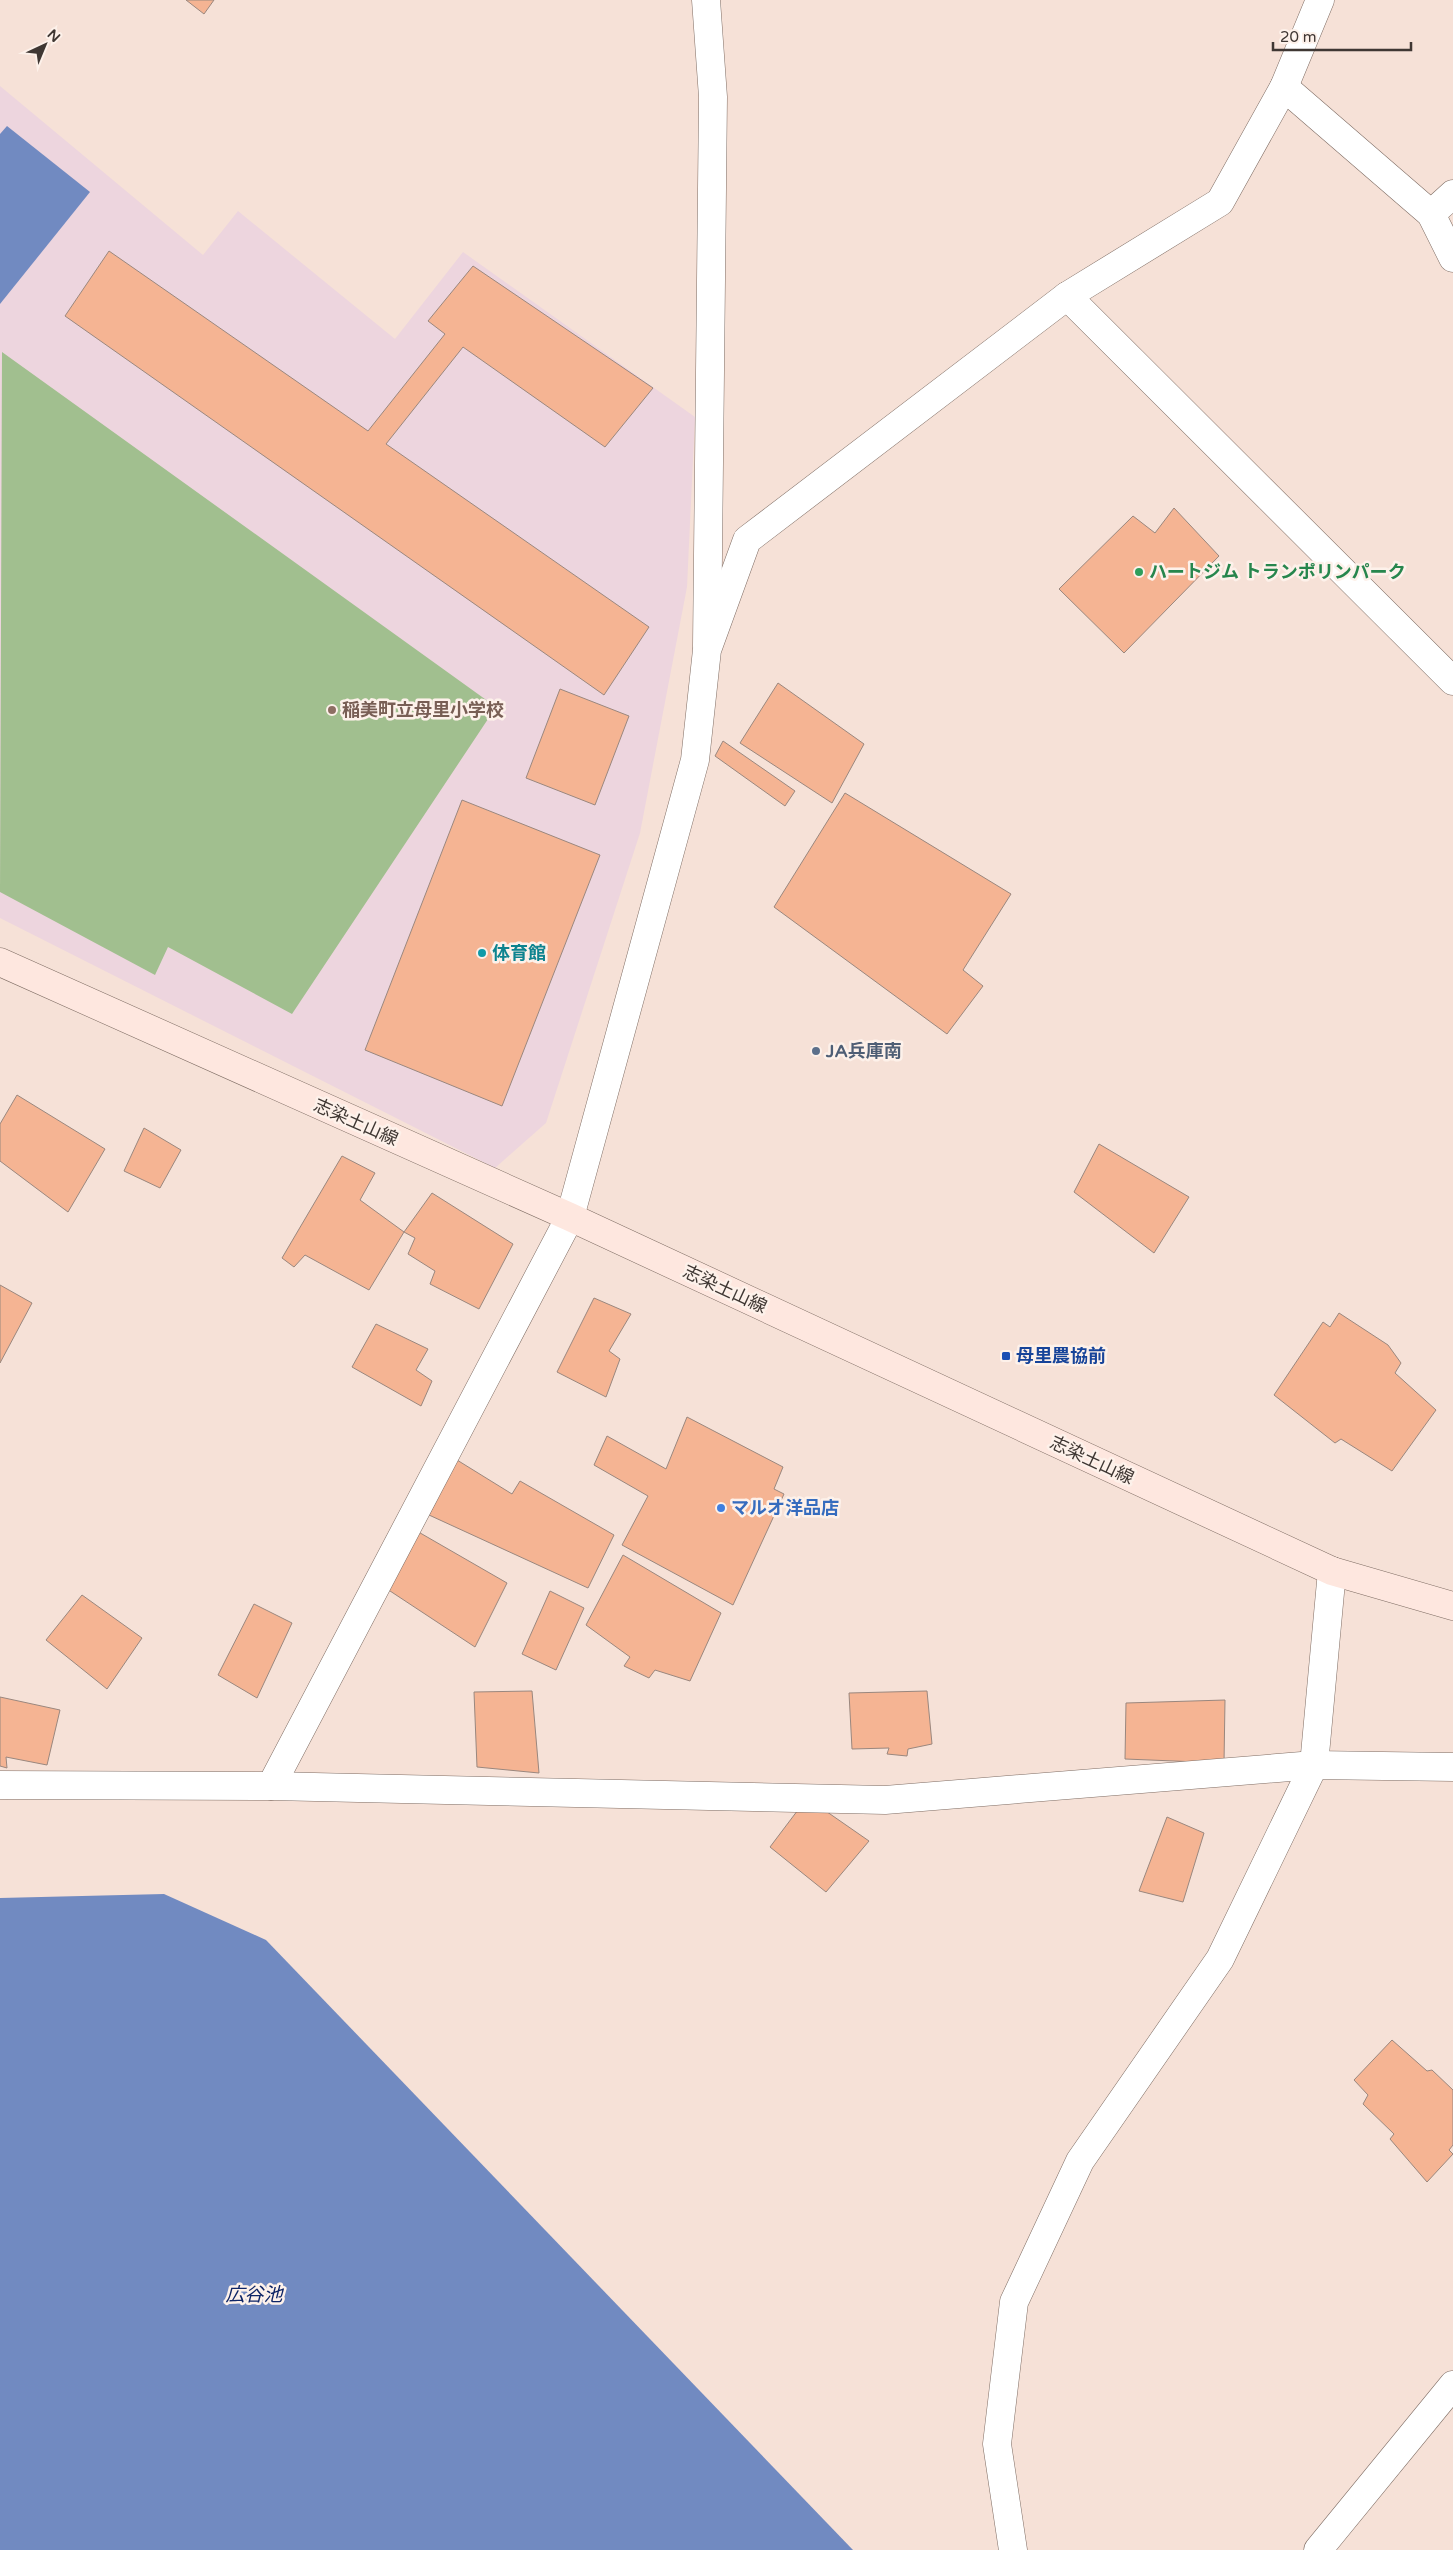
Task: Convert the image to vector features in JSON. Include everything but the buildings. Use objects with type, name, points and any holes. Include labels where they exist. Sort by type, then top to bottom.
[{"type":"main road","name":"志染土山線","points":[[0,962],[570,1218],[1332,1571],[1453,1606]]},
{"type":"street","points":[[271,1786],[570,1218],[695,760],[707,650],[713,97],[706,0]]},
{"type":"street","points":[[707,650],[747,540],[1067,296],[1220,202],[1284,87],[1320,0]]},
{"type":"street","points":[[1284,87],[1431,214],[1453,258]]},
{"type":"street","points":[[1431,214],[1453,194]]},
{"type":"street","points":[[1067,296],[1453,681]]},
{"type":"street","points":[[1013,2550],[996,2444],[1014,2302],[1080,2161],[1220,1959],[1314,1765],[1332,1571]]},
{"type":"street","points":[[0,1786],[271,1786],[885,1800],[1314,1765],[1453,1766]]},
{"type":"street","points":[[1318,2550],[1453,2385]]},
{"type":"shaded area","name":"稲美町立母里小学校","points":[[0,86],[203,255],[238,211],[395,339],[463,252],[695,417],[687,587],[640,833],[546,1123],[495,1168],[0,918]]},
{"type":"green space","points":[[2,352],[496,707],[292,1014],[168,947],[155,975],[0,892]]},
{"type":"water","points":[[7,126],[90,192],[0,304],[0,134]]},
{"type":"water","name":"広谷池","points":[[164,1894],[266,1940],[853,2550],[0,2550],[0,1898]]},
{"type":"place","name":"ハートジム トランポリンパーク","points":[[1139,572]]},
{"type":"place","name":"稲美町立母里小学校","points":[[332,710]]},
{"type":"place","name":"体育館","points":[[482,953]]},
{"type":"place","name":"JA兵庫南","points":[[816,1051]]},
{"type":"place","name":"母里農協前","points":[[1006,1356]]},
{"type":"place","name":"マルオ洋品店","points":[[721,1508]]}]
